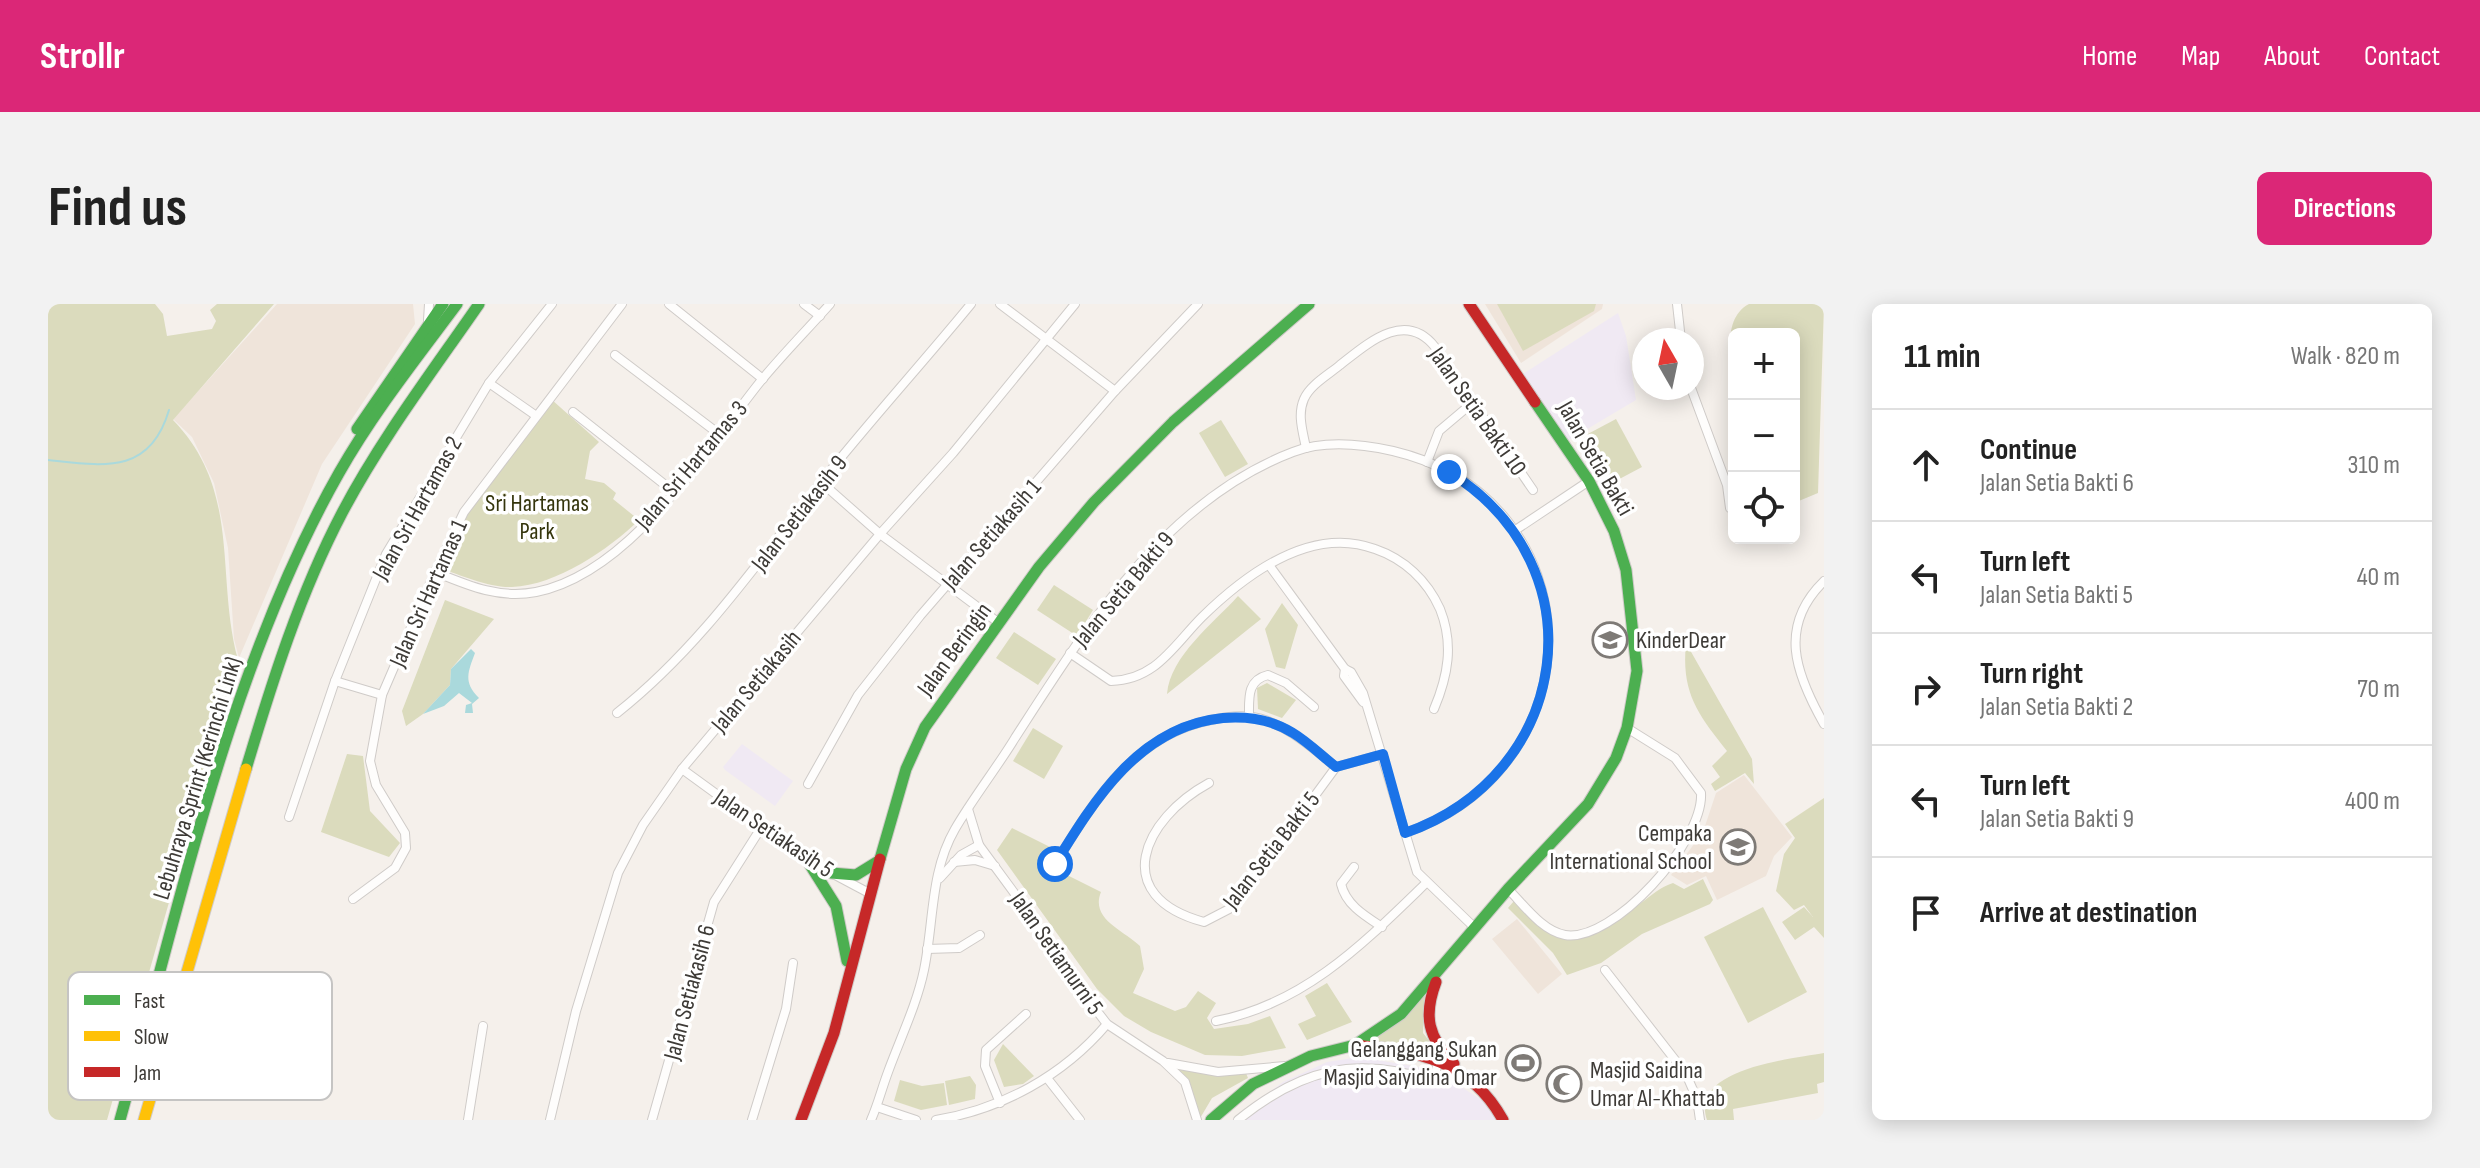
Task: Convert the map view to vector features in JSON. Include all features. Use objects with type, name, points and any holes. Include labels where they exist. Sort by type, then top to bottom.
[{"type":"main road","points":[[326,498],[333,470],[371,406],[443,304]]},
{"type":"main road","name":"Lebuhraya Sprint (Kerinchi Link)","points":[[162,972],[232,724],[271,619],[326,498],[362,437],[457,304]]},
{"type":"main road","name":"Lebuhraya Sprint (Kerinchi Link)","points":[[187,972],[257,732],[296,616],[341,515],[370,463],[479,304]]},
{"type":"main road","name":"Jalan Beringin","points":[[801,1120],[834,1033],[848,969],[906,769],[925,727],[1039,567],[1094,502],[1173,422],[1309,304]]},
{"type":"main road","name":"Jalan Setia Bakti","points":[[1355,1045],[1401,1014],[1508,889],[1588,804],[1616,758],[1627,728],[1637,671],[1626,570],[1614,531],[1589,481],[1469,304]]},
{"type":"main road","points":[[831,873],[855,877],[868,872],[880,859]]},
{"type":"main road","points":[[807,860],[828,883],[843,918],[848,969]]},
{"type":"main road","name":"Jalan Setia Bakti","points":[[1440,970],[1427,1004],[1425,1024],[1435,1045],[1486,1091],[1503,1120]]},
{"type":"main road","points":[[1211,1120],[1249,1086],[1288,1065],[1355,1045]]},
{"type":"main road","name":"Jalan Setia Bakti","points":[[1355,1045],[1406,1052],[1460,1069]]},
{"type":"main road","name":"Lebuhraya Sprint (Kerinchi Link)","points":[[120,1120],[126,1100]]},
{"type":"main road","name":"Lebuhraya Sprint (Kerinchi Link)","points":[[144,1120],[150,1100]]},
{"type":"street","points":[[423,332],[429,304]]},
{"type":"street","name":"Jalan Sri Hartamas 2","points":[[289,817],[335,681],[386,554],[489,383],[552,304]]},
{"type":"street","name":"Jalan Sri Hartamas 1","points":[[353,899],[395,868],[407,841],[371,773],[370,761],[382,695],[435,572],[464,512],[622,304]]},
{"type":"street","points":[[669,304],[763,379]]},
{"type":"street","points":[[804,304],[820,316]]},
{"type":"street","name":"Jalan Sri Hartamas 3","points":[[435,572],[475,589],[505,595],[551,587],[589,568],[624,544],[674,492],[763,379],[830,304]]},
{"type":"street","name":"Jalan Setiakasih 9","points":[[617,713],[657,682],[717,616],[821,482],[971,304]]},
{"type":"street","points":[[1000,304],[1043,340],[1115,391]]},
{"type":"street","name":"Jalan Setiakasih","points":[[550,1120],[576,1011],[618,873],[643,825],[682,769],[880,534],[953,453],[1075,304]]},
{"type":"street","name":"Jalan Setiakasih 1","points":[[808,784],[858,695],[1115,391],[1198,304]]},
{"type":"street","points":[[1677,304],[1680,328]]},
{"type":"street","name":"Jalan Setia Bakti 10","points":[[1306,448],[1301,409],[1308,391],[1368,342],[1391,331],[1411,331],[1430,341],[1533,490]]},
{"type":"street","points":[[615,355],[719,434]]},
{"type":"street","points":[[489,383],[535,415]]},
{"type":"street","points":[[1695,400],[1728,493]]},
{"type":"street","points":[[1427,462],[1439,431],[1471,404]]},
{"type":"street","points":[[573,412],[674,492]]},
{"type":"street","name":"Jalan Setia Bakti 9","points":[[871,1120],[923,976],[936,886],[945,849],[968,809],[1070,653],[1149,552],[1189,514],[1264,466],[1306,448],[1362,446],[1427,462],[1470,486],[1514,531],[1537,577],[1548,628],[1547,669],[1537,709],[1519,747],[1486,787],[1444,817],[1405,833]]},
{"type":"street","points":[[1514,531],[1589,481]]},
{"type":"street","points":[[821,482],[880,534],[999,623]]},
{"type":"street","points":[[1070,653],[1111,681],[1146,674],[1162,662],[1221,599],[1269,565],[1297,549],[1322,543],[1347,542],[1385,553],[1410,569],[1433,596],[1446,626],[1449,657],[1445,684],[1434,709]]},
{"type":"street","points":[[1269,565],[1345,669],[1351,672],[1359,687],[1383,754],[1417,872],[1425,884],[1475,928]]},
{"type":"street","points":[[1824,581],[1804,602],[1793,639],[1824,724]]},
{"type":"street","points":[[1249,716],[1251,687],[1260,677],[1268,675],[1286,683],[1314,707]]},
{"type":"street","points":[[335,681],[382,695]]},
{"type":"street","points":[[1055,864],[1086,813],[1140,752],[1163,734],[1204,721],[1249,716],[1293,733],[1336,767]]},
{"type":"street","points":[[1508,889],[1547,928],[1564,935],[1582,935],[1619,914],[1678,857],[1699,817],[1701,793],[1675,758],[1627,728]]},
{"type":"street","name":"Jalan Setia Bakti 5","points":[[1209,783],[1176,804],[1162,818],[1152,832],[1144,856],[1153,887],[1164,902],[1186,917],[1204,922],[1233,907],[1336,767],[1383,754]]},
{"type":"street","name":"Jalan Setiakasih 5","points":[[682,769],[807,860],[869,893]]},
{"type":"street","name":"Jalan Setiamurni 5","points":[[968,809],[979,845],[1059,962],[1107,1024],[1163,1061],[1185,1082],[1197,1120]]},
{"type":"street","name":"Jalan Setiakasih 6","points":[[652,1120],[714,902],[761,828]]},
{"type":"street","points":[[936,886],[953,862],[979,845]]},
{"type":"street","name":"Jalan Setiamurni 5","points":[[953,862],[975,860],[996,867]]},
{"type":"street","points":[[1354,867],[1341,884],[1343,892],[1361,914],[1382,927]]},
{"type":"street","points":[[1216,1021],[1252,1014],[1287,997],[1382,927],[1425,884]]},
{"type":"street","points":[[927,949],[959,948],[980,935]]},
{"type":"street","points":[[752,1120],[786,1009],[793,963]]},
{"type":"street","points":[[1605,970],[1686,1074],[1697,1099],[1700,1120]]},
{"type":"street","points":[[1000,1103],[985,1066],[986,1050],[1026,1014]]},
{"type":"street","points":[[936,1120],[1000,1103],[1047,1078],[1107,1024]]},
{"type":"street","points":[[468,1120],[483,1026]]},
{"type":"street","name":"Jalan Setiamurni 5","points":[[1163,1061],[1218,1072],[1288,1065]]},
{"type":"street","points":[[1238,1120],[1274,1094],[1313,1074],[1346,1068],[1375,1068],[1434,1081],[1438,1061]]},
{"type":"street","points":[[1047,1078],[1080,1120]]},
{"type":"street","points":[[877,1107],[916,1120]]},
{"type":"shaded area","points":[[277,304],[413,304],[415,324],[322,464],[239,658],[234,639],[228,548],[214,483],[192,437],[173,419]]},
{"type":"shaded area","points":[[1485,304],[1603,304],[1602,309],[1521,363]]},
{"type":"shaded area","points":[[1618,313],[1626,336],[1632,400],[1636,400],[1567,441],[1523,374]]},
{"type":"shaded area","points":[[742,744],[793,781],[775,806],[723,767]]},
{"type":"shaded area","name":"Cempaka International School","points":[[1744,775],[1792,837],[1774,856],[1766,876],[1717,900],[1706,876],[1687,885],[1671,875],[1703,832],[1716,793]]},
{"type":"shaded area","points":[[1517,919],[1562,974],[1538,994],[1492,939]]},
{"type":"shaded area","points":[[1359,1057],[1425,1068],[1443,1075],[1483,1101],[1497,1120],[1232,1120],[1283,1082],[1327,1062]]},
{"type":"green space","points":[[48,304],[155,304],[163,314],[167,336],[212,329],[216,321],[210,310],[217,304],[274,304],[173,420],[195,447],[218,505],[231,628],[238,660],[149,972],[68,972],[68,1100],[113,1100],[107,1120],[48,1120]]},
{"type":"green space","points":[[1497,304],[1596,304],[1594,311],[1523,351]]},
{"type":"green space","points":[[1749,304],[1824,304],[1818,493],[1800,500],[1800,328],[1732,328],[1740,311]]},
{"type":"green space","name":"Sri Hartamas Park","points":[[551,399],[599,442],[590,451],[585,479],[604,483],[616,493],[613,499],[639,520],[581,564],[529,585],[494,585],[439,568],[465,512]]},
{"type":"green space","points":[[1616,419],[1642,467],[1610,484],[1584,436]]},
{"type":"green space","points":[[1221,420],[1248,464],[1225,477],[1199,433]]},
{"type":"green space","points":[[1054,585],[1093,610],[1077,636],[1037,610]]},
{"type":"green space","points":[[1238,596],[1261,619],[1167,694],[1170,680],[1184,653]]},
{"type":"green space","points":[[445,600],[494,619],[451,669],[450,685],[423,714],[406,726],[402,711]]},
{"type":"green space","points":[[1282,603],[1298,625],[1285,669],[1276,667],[1265,629]]},
{"type":"green space","points":[[1014,632],[1056,659],[1038,685],[996,658]]},
{"type":"green space","points":[[1686,643],[1752,759],[1754,784],[1745,773],[1715,791],[1711,784],[1720,777],[1712,766],[1727,751],[1700,714],[1689,689]]},
{"type":"green space","points":[[1267,683],[1296,700],[1282,718],[1258,709],[1257,688]]},
{"type":"green space","points":[[1033,728],[1063,746],[1044,779],[1013,761]]},
{"type":"green space","points":[[347,754],[363,756],[370,811],[400,843],[389,857],[321,832]]},
{"type":"green space","points":[[1824,798],[1824,938],[1814,927],[1795,940],[1782,922],[1804,907],[1813,917],[1804,905],[1794,910],[1776,891],[1784,854],[1795,838],[1785,824]]},
{"type":"green space","points":[[1012,828],[1052,848],[1047,865],[1101,892],[1100,910],[1104,917],[1140,946],[1144,969],[1133,993],[1175,1011],[1186,1007],[1198,991],[1216,1003],[1207,1018],[1214,1029],[1248,1024],[1270,1016],[1286,1048],[1242,1056],[1205,1055],[1151,1032],[1124,1016],[1097,989],[997,850]]},
{"type":"green space","points":[[1703,879],[1713,900],[1710,904],[1642,934],[1601,963],[1567,975],[1553,953],[1508,908],[1514,901],[1548,931],[1575,939],[1604,928],[1668,885],[1673,883],[1684,889]]},
{"type":"green space","points":[[1763,907],[1807,992],[1748,1023],[1704,937]]},
{"type":"green space","points":[[1327,983],[1352,1022],[1307,1040],[1298,1024],[1316,1016],[1305,996]]},
{"type":"green space","points":[[1425,993],[1423,1033],[1440,1055],[1402,1043],[1368,1042],[1401,1019]]},
{"type":"green space","points":[[1003,1044],[1034,1076],[1023,1084],[1004,1087],[994,1060]]},
{"type":"green space","points":[[1824,1053],[1824,1082],[1817,1084],[1818,1093],[1733,1109],[1734,1120],[1707,1120],[1706,1102],[1713,1088],[1728,1078],[1768,1063]]},
{"type":"green space","points":[[1172,1066],[1208,1074],[1245,1071],[1248,1078],[1212,1098],[1199,1120],[1197,1108]]},
{"type":"green space","points":[[970,1076],[976,1085],[975,1099],[949,1105],[945,1081]]},
{"type":"green space","points":[[900,1080],[922,1086],[944,1083],[947,1105],[921,1110],[894,1101]]},
{"type":"water","points":[[471,649],[475,653],[469,682],[479,698],[472,704],[473,713],[465,713],[466,705],[472,703],[459,693],[444,706],[423,714],[450,685],[451,669]]},
{"type":"waterway","points":[[48,460],[106,464],[137,456],[150,446],[161,431],[169,410]]},
{"type":"traffic: fast","points":[[357,429],[443,304]]},
{"type":"traffic: fast","points":[[160,972],[237,706],[267,625],[301,547],[352,451],[457,304]]},
{"type":"traffic: fast","points":[[246,769],[300,606],[342,513],[390,432],[479,304]]},
{"type":"traffic: fast","points":[[880,859],[906,769],[925,727],[1039,567],[1094,502],[1173,422],[1309,304]]},
{"type":"traffic: fast","points":[[1211,1120],[1253,1084],[1311,1056],[1355,1045],[1401,1014],[1508,889],[1588,804],[1616,758],[1627,728],[1637,671],[1626,570],[1614,531],[1589,481],[1535,402]]},
{"type":"traffic: fast","points":[[807,860],[836,906],[847,961]]},
{"type":"traffic: fast","points":[[831,873],[856,875],[877,862]]},
{"type":"traffic: fast","points":[[120,1120],[125,1100]]},
{"type":"traffic: slow","points":[[187,972],[246,769]]},
{"type":"traffic: slow","points":[[144,1120],[150,1100]]},
{"type":"traffic: jam","points":[[1469,304],[1535,402]]},
{"type":"traffic: jam","points":[[801,1120],[834,1033],[880,859]]},
{"type":"traffic: jam","points":[[1436,982],[1430,1006],[1430,1026],[1438,1045],[1454,1064]]},
{"type":"traffic: jam","points":[[1355,1045],[1421,1056],[1458,1071],[1490,1100],[1503,1120]]},
{"type":"place","name":"KinderDear","points":[[1610,640]]},
{"type":"place","name":"Cempaka International School","points":[[1738,847]]},
{"type":"place","name":"Gelanggang Sukan Masjid Saiyidina Omar","points":[[1523,1063]]},
{"type":"place","name":"Masjid Saidina Umar Al-Khattab","points":[[1564,1084]]},
{"type":"route","points":[[1055,864],[1086,813],[1140,752],[1163,734],[1219,718],[1249,716],[1265,721],[1293,733],[1336,767],[1383,754],[1405,833],[1444,817],[1494,780],[1519,747],[1537,709],[1549,648],[1546,607],[1534,567],[1514,531],[1489,502],[1449,472]]}]
